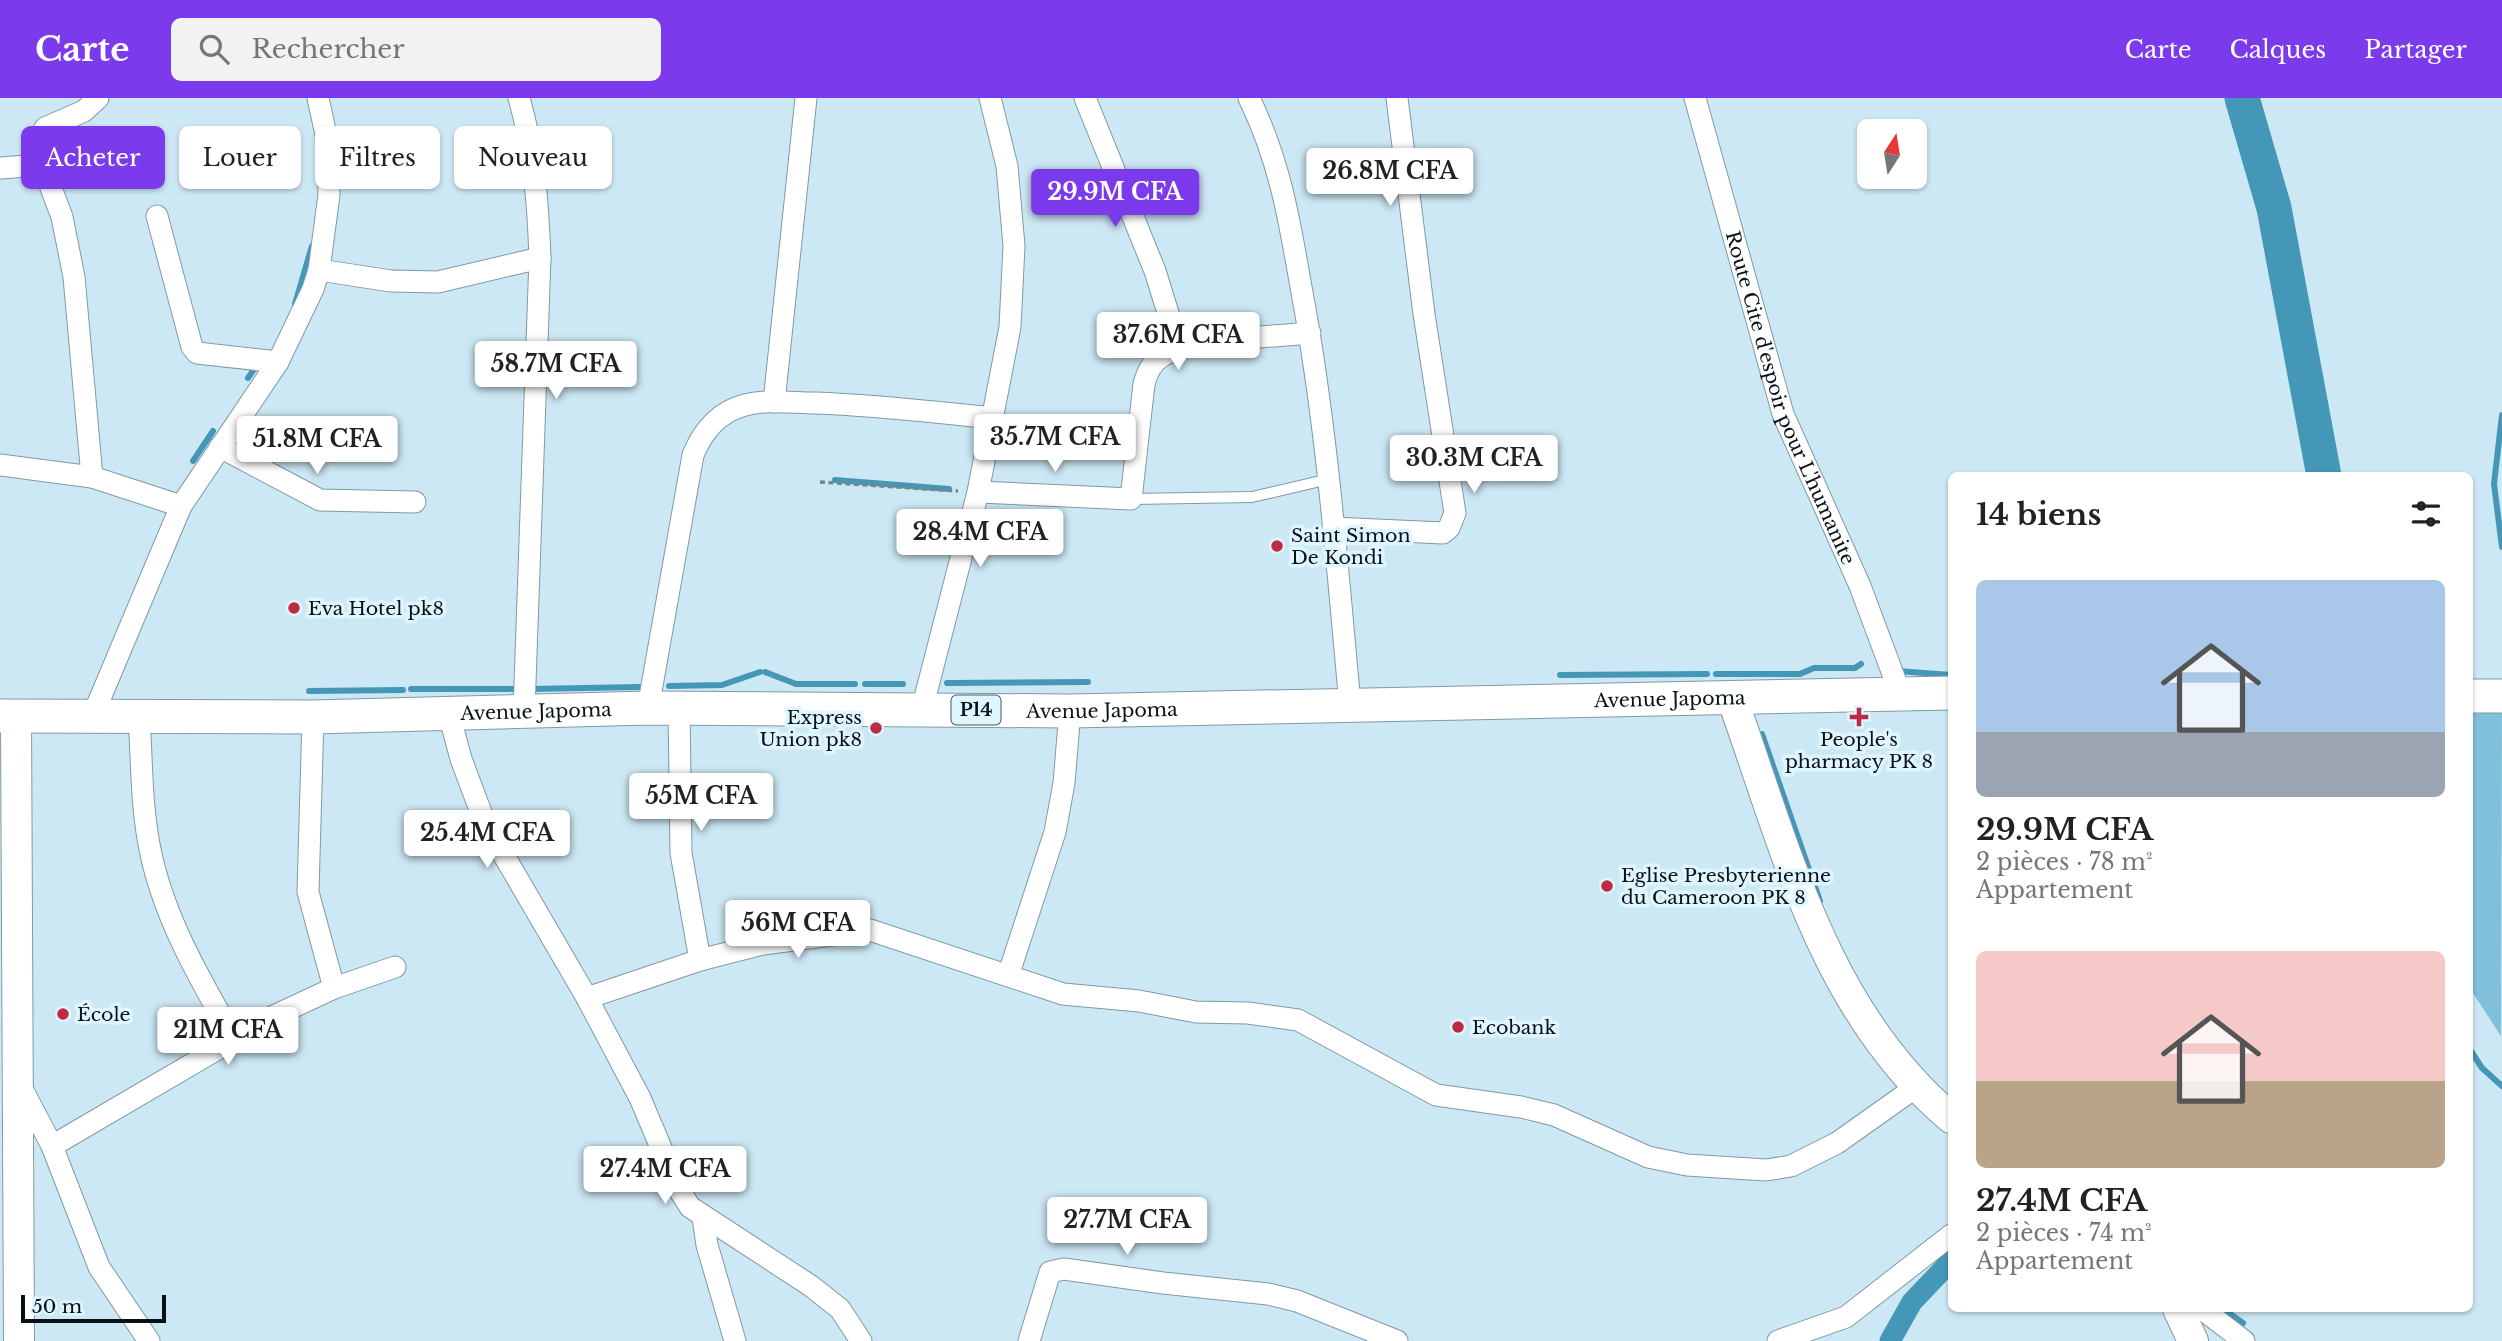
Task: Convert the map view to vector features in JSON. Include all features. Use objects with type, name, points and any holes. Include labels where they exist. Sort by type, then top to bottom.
[{"type":"main road","name":"Avenue Japoma","points":[[8,716],[313,717],[664,708],[1070,711],[1948,693]]},
{"type":"main road","points":[[2473,696],[2502,696]]},
{"type":"street","points":[[50,126],[84,111],[98,98]]},
{"type":"street","points":[[93,715],[181,506],[278,362],[319,271],[329,195],[328,144],[318,98]]},
{"type":"street","points":[[519,98],[527,125],[537,189],[540,258],[524,711]]},
{"type":"street","points":[[774,402],[806,98]]},
{"type":"street","points":[[922,709],[978,492],[1010,327],[1014,246],[1007,166],[990,98]]},
{"type":"street","points":[[1085,98],[1155,271],[1179,348]]},
{"type":"street","points":[[1250,98],[1273,151],[1283,185],[1310,333],[1329,479],[1350,704]]},
{"type":"street","points":[[1333,528],[1443,533],[1449,528],[1455,513],[1424,314],[1397,98]]},
{"type":"street","name":"Route Cite d'espoir pour L'humanite","points":[[1695,98],[1783,414],[1860,586],[1900,693]]},
{"type":"street","points":[[0,167],[21,166]]},
{"type":"street","points":[[51,189],[62,217],[75,277],[93,477]]},
{"type":"street","points":[[157,216],[192,347],[205,356],[278,362]]},
{"type":"street","points":[[319,271],[426,282],[540,258]]},
{"type":"street","points":[[978,492],[1131,499],[1144,384],[1149,370],[1158,358],[1179,348],[1310,333]]},
{"type":"street","points":[[700,960],[681,853],[664,708],[693,455],[702,433],[716,419],[744,405],[774,402],[867,405],[993,418]]},
{"type":"street","points":[[220,447],[320,500],[415,502]]},
{"type":"street","points":[[0,465],[93,477],[181,506]]},
{"type":"street","points":[[1732,698],[1816,930],[1833,968],[1860,1017],[1916,1087],[1948,1115]]},
{"type":"street","points":[[1009,973],[1055,832],[1064,783],[1070,711]]},
{"type":"street","points":[[449,714],[461,760],[485,823],[587,998],[640,1098],[678,1188],[690,1207],[703,1218],[811,1286],[840,1309],[861,1341]]},
{"type":"street","points":[[8,716],[7,977],[17,1079],[19,1341]]},
{"type":"street","points":[[139,716],[143,796],[151,854],[167,907],[196,971],[234,1039]]},
{"type":"street","points":[[313,717],[309,892],[334,988]]},
{"type":"street","points":[[587,998],[700,960],[763,944],[864,929],[1009,973],[1063,994],[1139,1001],[1196,1012],[1248,1013],[1298,1020],[1436,1095],[1521,1107],[1555,1115],[1648,1157],[1687,1165],[1766,1170],[1791,1166],[1837,1143],[1916,1087]]},
{"type":"street","points":[[52,1146],[234,1039],[334,988],[395,967]]},
{"type":"street","points":[[17,1079],[52,1146],[99,1267],[149,1341]]},
{"type":"street","points":[[703,1218],[707,1245],[735,1341]]},
{"type":"street","points":[[1778,1341],[1846,1317],[1948,1237]]},
{"type":"street","points":[[1029,1341],[1050,1272],[1064,1269],[1268,1294],[1297,1301],[1397,1341]]},
{"type":"street","points":[[2179,1312],[2193,1341]]},
{"type":"street","points":[[2206,1312],[2244,1341]]},
{"type":"lane","points":[[1131,499],[1244,498],[1329,479]]},
{"type":"path","points":[[820,482],[978,492]]},
{"type":"shaded area","points":[[2473,707],[2502,707],[2501,1036],[2473,993]]},
{"type":"waterway","points":[[2242,98],[2274,208],[2323,472]]},
{"type":"waterway","points":[[295,304],[312,246]]},
{"type":"waterway","points":[[248,378],[257,365]]},
{"type":"waterway","points":[[2502,415],[2494,484],[2502,547]]},
{"type":"waterway","points":[[193,461],[213,431]]},
{"type":"waterway","points":[[835,480],[949,489]]},
{"type":"waterway","points":[[1716,674],[1800,674],[1814,668],[1855,668],[1861,664]]},
{"type":"waterway","points":[[1897,671],[1948,675]]},
{"type":"waterway","points":[[669,686],[722,685],[760,672]]},
{"type":"waterway","points":[[765,672],[796,684],[855,684]]},
{"type":"waterway","points":[[1560,675],[1707,674]]},
{"type":"waterway","points":[[947,683],[1088,682]]},
{"type":"waterway","points":[[865,684],[903,684]]},
{"type":"waterway","points":[[530,689],[639,687]]},
{"type":"waterway","points":[[411,689],[515,689]]},
{"type":"waterway","points":[[309,691],[403,690]]},
{"type":"waterway","points":[[1762,734],[1820,901]]},
{"type":"waterway","points":[[2473,1054],[2482,1068],[2502,1086]]},
{"type":"waterway","points":[[1890,1341],[1912,1302],[1948,1264]]},
{"type":"waterway","points":[[2227,1312],[2243,1323]]},
{"type":"place","name":"Saint Simon De Kondi","points":[[1277,546]]},
{"type":"place","name":"Eva Hotel pk8","points":[[294,608]]},
{"type":"place","name":"People's pharmacy PK 8","points":[[1859,717]]},
{"type":"place","name":"Express Union pk8","points":[[876,728]]},
{"type":"place","name":"Eglise Presbyterienne du Cameroon PK 8","points":[[1607,886]]},
{"type":"place","name":"École","points":[[63,1014]]},
{"type":"place","name":"Ecobank","points":[[1458,1027]]}]
